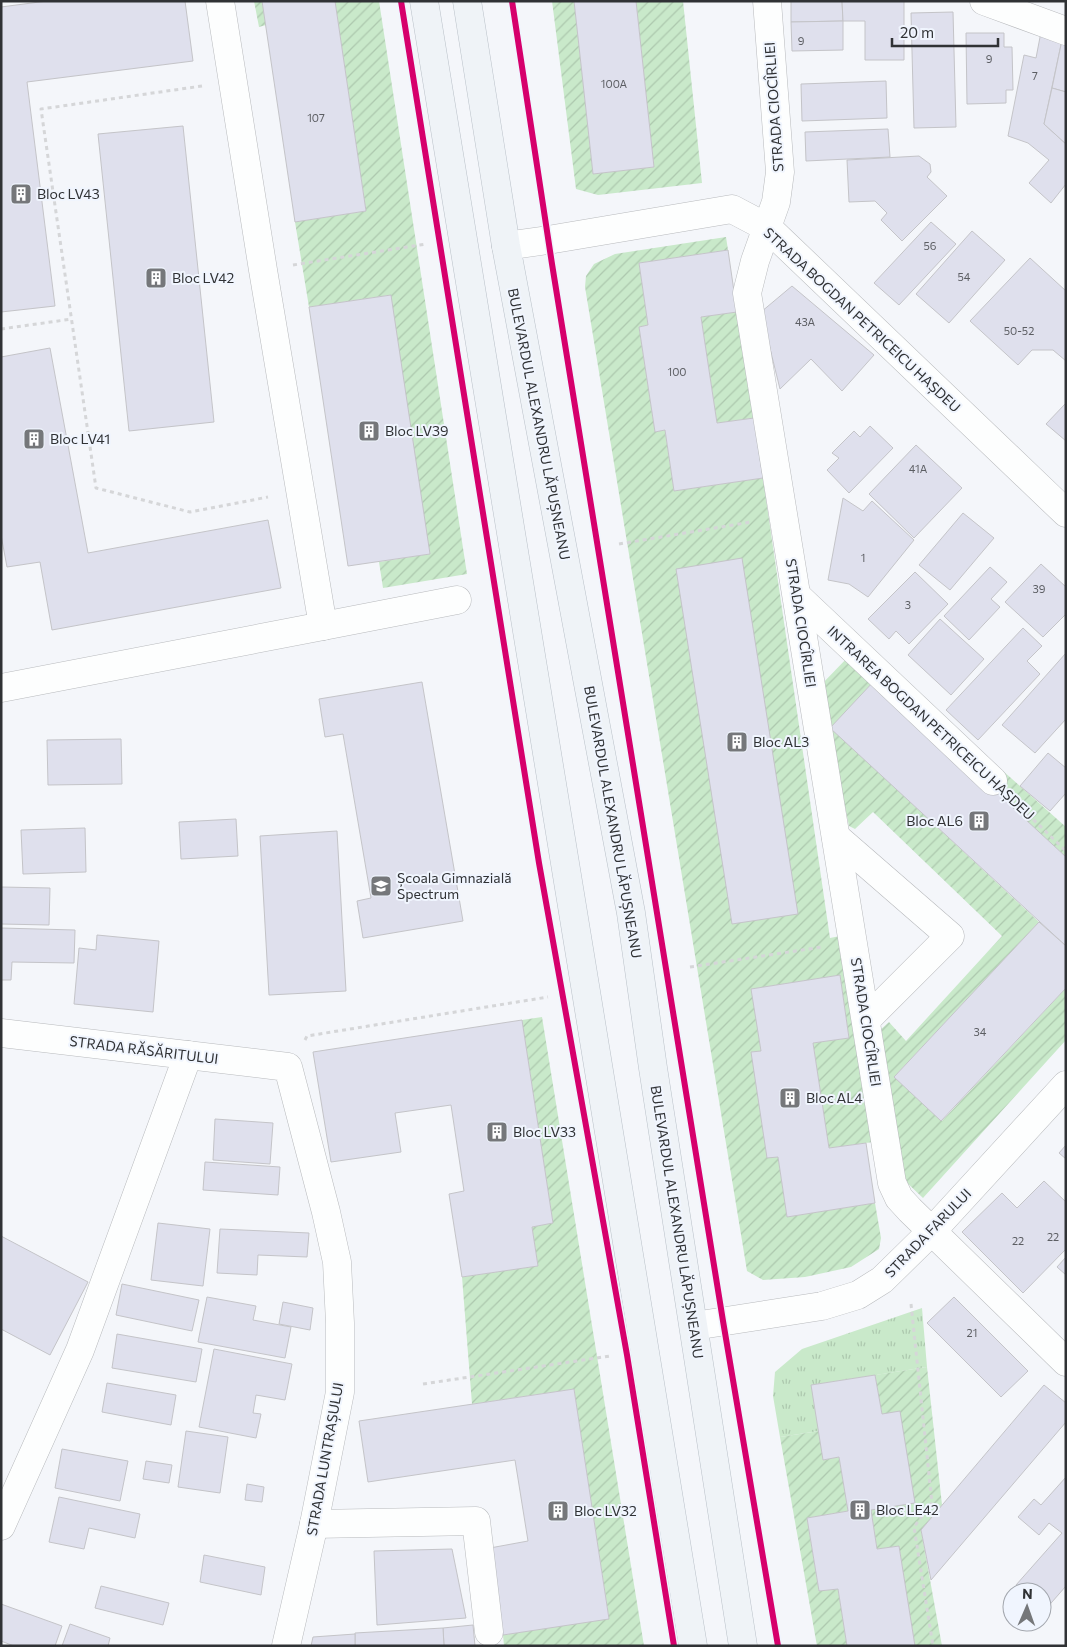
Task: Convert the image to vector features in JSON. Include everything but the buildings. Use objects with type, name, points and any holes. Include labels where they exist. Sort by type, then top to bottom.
[{"type":"main road","points":[[424,1],[693,1646]]},
{"type":"main road","name":"BULEVARDUL ALEXANDRU LĂPUȘNEANU","points":[[467,1],[506,246],[631,913],[653,1068],[743,1646]]},
{"type":"street","points":[[220,1],[323,626]]},
{"type":"street","name":"STRADA CIOCÎRLIEI","points":[[767,1],[780,172],[776,202],[755,261],[747,293],[892,1183],[900,1198],[932,1231],[1066,1362]]},
{"type":"street","points":[[984,1],[1066,32]]},
{"type":"street","name":"STRADA BOGDAN PETRICEICU HAȘDEU","points":[[506,246],[732,209],[768,228],[1066,513]]},
{"type":"street","name":"INTRAREA BOGDAN PETRICEICU HAȘDEU","points":[[797,596],[993,781]]},
{"type":"street","points":[[1,688],[457,600]]},
{"type":"street","points":[[836,837],[950,936],[866,1020]]},
{"type":"street","name":"STRADA RĂSĂRITULUI","points":[[1,1033],[288,1066]]},
{"type":"street","points":[[1,1526],[80,1350],[188,1055]]},
{"type":"street","name":"STRADA LUNTRAȘULUI","points":[[286,1646],[314,1524],[340,1392],[340,1314],[337,1262],[288,1066]]},
{"type":"street","name":"STRADA FARULUI","points":[[694,1326],[822,1306],[858,1295],[882,1280],[932,1231],[1066,1086]]},
{"type":"street","points":[[314,1524],[476,1521],[489,1632]]},
{"type":"path","points":[[233,81],[41,109],[96,488],[190,512],[300,491]]},
{"type":"path","points":[[263,270],[426,244]]},
{"type":"path","points":[[1,329],[72,319]]},
{"type":"path","points":[[619,544],[784,516]]},
{"type":"path","points":[[690,967],[853,942]]},
{"type":"path","points":[[288,1066],[307,1036],[548,997]]},
{"type":"path","points":[[911,1304],[932,1503],[914,1526],[933,1646]]},
{"type":"path","points":[[423,1384],[610,1356]]},
{"type":"green space","points":[[254,1],[262,1],[266,25],[259,27]]},
{"type":"green space","points":[[335,1],[379,1],[467,574],[383,588],[379,562],[429,554],[390,295],[309,307],[295,222],[366,211]]},
{"type":"green space","points":[[552,1],[574,1],[593,174],[654,167],[636,1],[683,1],[702,183],[598,195],[576,189]]},
{"type":"green space","points":[[726,237],[728,250],[639,263],[648,325],[639,327],[655,432],[665,430],[674,491],[763,478],[830,938],[840,936],[873,1142],[829,1148],[813,1043],[849,1038],[840,975],[752,989],[761,1051],[752,1052],[778,1157],[787,1217],[875,1203],[881,1238],[879,1249],[851,1267],[805,1277],[763,1280],[747,1271],[585,287],[586,276],[594,264],[615,254]]},
{"type":"green space","points":[[737,312],[754,418],[717,423],[701,317]]},
{"type":"green space","points":[[849,656],[875,680],[831,728],[1039,922],[894,1077],[942,1121],[1066,988],[1066,1040],[923,1198],[903,1179],[879,1031],[889,1022],[906,1041],[1002,936],[873,812],[855,829],[849,826],[820,686]]},
{"type":"green space","points":[[1003,771],[1066,827],[1066,857],[989,786]]},
{"type":"green space","points":[[542,1017],[644,1646],[504,1646],[503,1635],[609,1618],[574,1389],[472,1404],[462,1277],[538,1266],[532,1227],[553,1223],[522,1020]]},
{"type":"green space","points":[[922,1308],[927,1367],[812,1385],[819,1431],[780,1437],[773,1396],[775,1372],[802,1349]]},
{"type":"green space","points":[[927,1367],[942,1505],[921,1530],[942,1646],[915,1646],[899,1546],[877,1549],[871,1510],[882,1414],[875,1375]]},
{"type":"green space","points":[[819,1431],[823,1460],[839,1457],[848,1511],[807,1518],[819,1591],[838,1589],[847,1646],[817,1646],[780,1437]]},
{"type":"cycle path","points":[[401,1],[539,863],[627,1355],[674,1646]]},
{"type":"cycle path","points":[[512,1],[552,264],[723,1321],[778,1646]]},
{"type":"place","name":"Bloc LV43","points":[[21,194]]},
{"type":"place","name":"Bloc LV42","points":[[156,278]]},
{"type":"place","name":"Bloc LV39","points":[[369,431]]},
{"type":"place","name":"Bloc LV41","points":[[34,439]]},
{"type":"place","name":"Bloc AL3","points":[[737,742]]},
{"type":"place","name":"Bloc AL6","points":[[979,821]]},
{"type":"place","name":"Școala Gimnazială Spectrum","points":[[381,886]]},
{"type":"place","name":"Bloc AL4","points":[[790,1098]]},
{"type":"place","name":"Bloc LV33","points":[[497,1132]]},
{"type":"place","name":"Bloc LE42","points":[[860,1510]]},
{"type":"place","name":"Bloc LV32","points":[[558,1511]]}]
